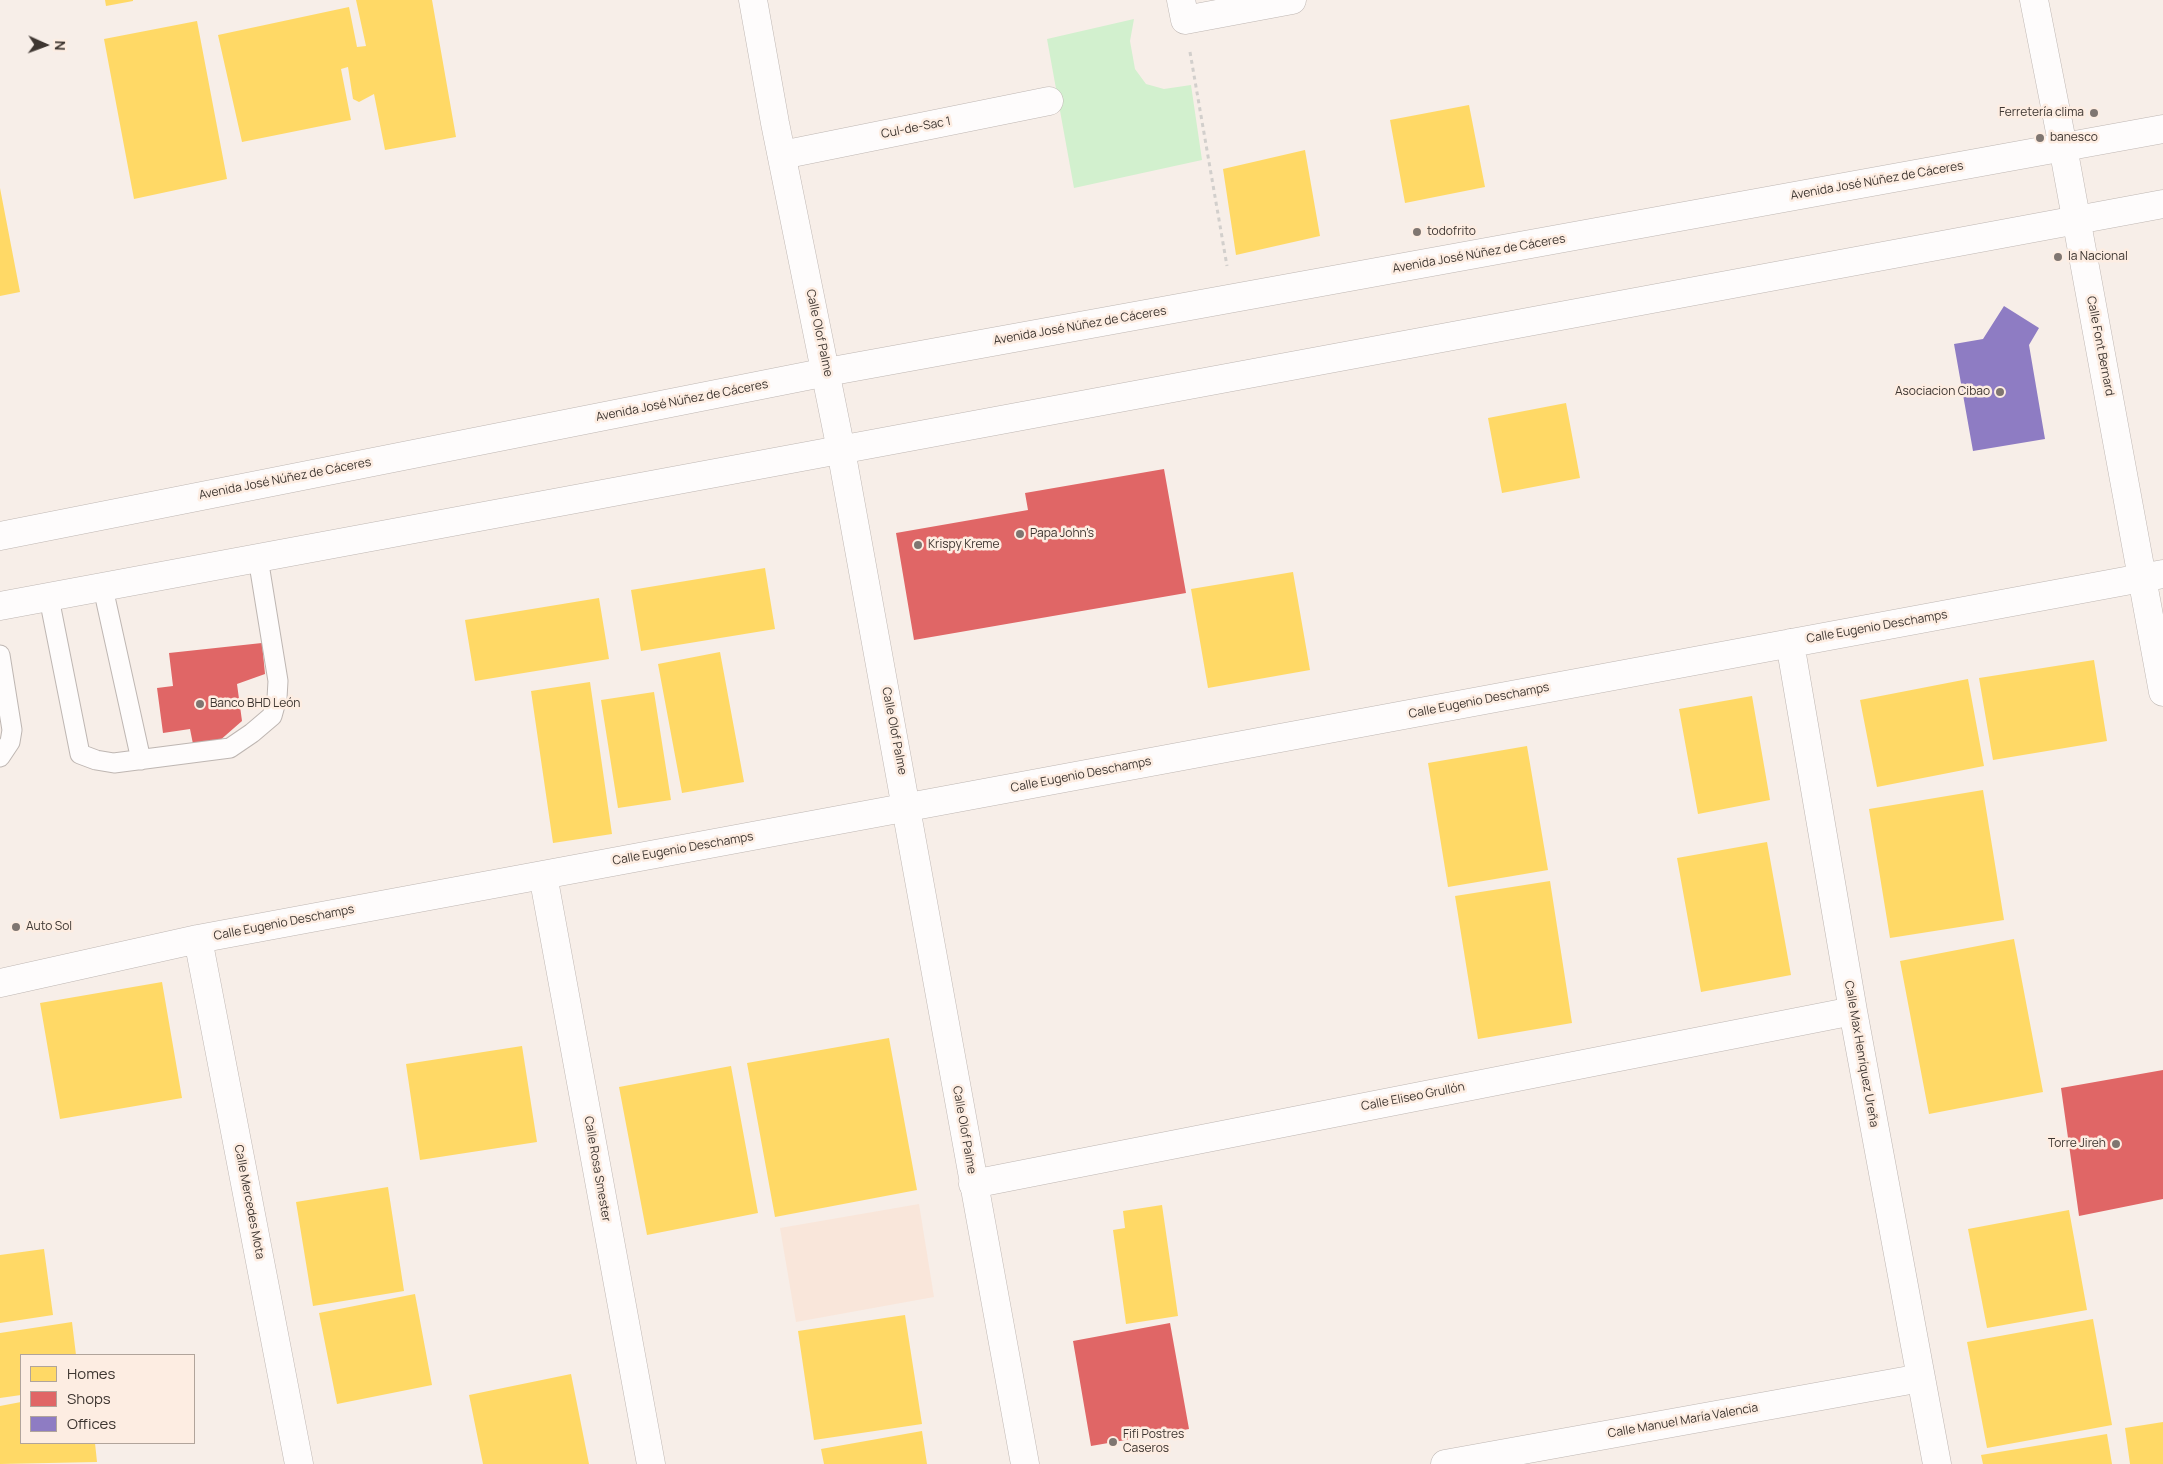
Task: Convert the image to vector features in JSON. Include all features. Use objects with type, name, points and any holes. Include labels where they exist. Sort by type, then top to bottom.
[{"type":"street","name":"Calle Olof Palme","points":[[753,0],[782,155],[827,372],[908,807],[973,1184],[1025,1464]]},
{"type":"street","points":[[1183,10],[1292,0]]},
{"type":"street","name":"Calle Font Bernard","points":[[2034,0],[2077,220],[2153,576],[2163,692]]},
{"type":"street","name":"Cul-de-Sac 1","points":[[782,155],[1049,101]]},
{"type":"street","name":"Avenida José Núñez de Cáceres","points":[[0,536],[827,372],[2163,129]]},
{"type":"street","points":[[0,606],[2163,204]]},
{"type":"street","name":"Calle Eugenio Deschamps","points":[[0,983],[198,939],[2153,576]]},
{"type":"street","name":"Calle Max Henríquez Ureña","points":[[1790,643],[1853,1011],[1937,1464]]},
{"type":"street","name":"Calle Rosa Smester","points":[[542,875],[651,1464]]},
{"type":"street","name":"Calle Mercedes Mota","points":[[198,939],[299,1464]]},
{"type":"street","name":"Calle Eliseo Grullón","points":[[973,1184],[1853,1011]]},
{"type":"street","name":"Calle Manuel María Valencia","points":[[1445,1464],[1921,1378]]},
{"type":"lane","points":[[49,598],[80,754],[96,760],[114,763],[230,748],[272,716],[277,698],[278,681],[258,558]]},
{"type":"lane","points":[[103,588],[141,760]]},
{"type":"lane","points":[[0,655],[12,730],[10,742],[0,757]]},
{"type":"path","points":[[1183,10],[1233,298]]},
{"type":"shaded area","points":[[919,1204],[934,1297],[796,1322],[780,1228]]},
{"type":"green space","points":[[1134,19],[1130,41],[1135,69],[1146,84],[1164,89],[1191,85],[1202,160],[1074,188],[1047,39]]},
{"type":"building: Homes","points":[[105,0],[133,0],[133,1],[106,6]]},
{"type":"building: Homes","points":[[356,0],[432,0],[456,137],[385,150],[374,94],[359,102],[353,99],[348,67],[341,69],[351,120],[242,142],[218,35],[349,7],[357,47],[366,46]]},
{"type":"building: Homes","points":[[197,21],[227,179],[134,199],[104,39]]},
{"type":"building: Homes","points":[[1469,105],[1485,187],[1405,203],[1390,120]]},
{"type":"building: Homes","points":[[1305,150],[1320,236],[1236,255],[1223,169]]},
{"type":"building: Homes","points":[[0,188],[20,292],[0,296]]},
{"type":"building: Homes","points":[[1566,403],[1580,478],[1502,493],[1488,418]]},
{"type":"building: Homes","points":[[765,568],[775,629],[641,651],[631,590]]},
{"type":"building: Homes","points":[[1293,572],[1310,670],[1208,688],[1191,589]]},
{"type":"building: Homes","points":[[599,598],[609,659],[475,681],[465,620]]},
{"type":"building: Homes","points":[[720,652],[744,782],[682,793],[658,664]]},
{"type":"building: Homes","points":[[2094,660],[2107,741],[1993,760],[1979,678]]},
{"type":"building: Homes","points":[[1968,679],[1984,766],[1877,787],[1860,700]]},
{"type":"building: Homes","points":[[590,682],[612,834],[553,843],[531,691]]},
{"type":"building: Homes","points":[[654,692],[671,800],[618,808],[601,700]]},
{"type":"building: Homes","points":[[1752,696],[1770,800],[1698,814],[1679,709]]},
{"type":"building: Homes","points":[[1527,746],[1548,870],[1448,887],[1428,763]]},
{"type":"building: Homes","points":[[1983,790],[2004,920],[1890,938],[1869,809]]},
{"type":"building: Homes","points":[[1767,842],[1791,975],[1701,992],[1677,858]]},
{"type":"building: Homes","points":[[1550,881],[1572,1023],[1478,1039],[1455,896]]},
{"type":"building: Homes","points":[[2014,939],[2043,1092],[1929,1114],[1900,961]]},
{"type":"building: Homes","points":[[162,982],[182,1098],[60,1119],[40,1003]]},
{"type":"building: Homes","points":[[889,1038],[917,1190],[775,1217],[747,1063]]},
{"type":"building: Homes","points":[[522,1046],[537,1142],[420,1160],[406,1064]]},
{"type":"building: Homes","points":[[731,1066],[758,1213],[647,1235],[619,1087]]},
{"type":"building: Homes","points":[[388,1187],[404,1291],[313,1306],[296,1202]]},
{"type":"building: Homes","points":[[1162,1205],[1178,1316],[1126,1324],[1113,1230],[1125,1228],[1123,1211]]},
{"type":"building: Homes","points":[[2069,1210],[2087,1310],[1987,1328],[1968,1229]]},
{"type":"building: Homes","points":[[44,1249],[53,1315],[0,1323],[0,1255]]},
{"type":"building: Homes","points":[[415,1294],[432,1385],[337,1404],[319,1313]]},
{"type":"building: Homes","points":[[905,1315],[922,1424],[814,1440],[798,1331]]},
{"type":"building: Homes","points":[[2093,1319],[2112,1425],[1987,1448],[1967,1342]]},
{"type":"building: Homes","points":[[72,1322],[76,1354],[20,1354],[20,1395],[0,1398],[0,1333]]},
{"type":"building: Homes","points":[[571,1374],[589,1464],[483,1464],[469,1395]]},
{"type":"building: Homes","points":[[20,1402],[20,1444],[95,1444],[97,1462],[0,1464],[0,1406]]},
{"type":"building: Homes","points":[[2163,1422],[2163,1464],[2130,1464],[2125,1428]]},
{"type":"building: Homes","points":[[922,1431],[927,1464],[824,1464],[821,1449]]},
{"type":"building: Homes","points":[[2107,1434],[2112,1464],[1983,1464],[1981,1455]]},
{"type":"building: Shops","points":[[1164,469],[1186,593],[914,640],[896,533],[1028,510],[1025,493]]},
{"type":"building: Shops","name":"Banco BHD León","points":[[262,643],[265,674],[237,684],[242,721],[218,742],[193,744],[190,729],[163,733],[157,688],[173,686],[169,653]]},
{"type":"building: Shops","name":"Torre Jireh","points":[[2163,1070],[2163,1199],[2079,1216],[2061,1088]]},
{"type":"building: Shops","points":[[1170,1323],[1189,1429],[1091,1446],[1073,1341]]},
{"type":"building: Offices","name":"Asociacion Cibao","points":[[2004,306],[2039,328],[2029,345],[2045,439],[1973,451],[1954,344],[1983,339]]},
{"type":"place","name":"Ferretería clima","points":[[2094,113]]},
{"type":"place","name":"banesco","points":[[2040,138]]},
{"type":"place","name":"todofrito","points":[[1417,232]]},
{"type":"place","name":"la Nacional","points":[[2058,257]]},
{"type":"place","name":"Asociacion Cibao","points":[[2000,392]]},
{"type":"place","name":"Papa John's","points":[[1020,534]]},
{"type":"place","name":"Krispy Kreme","points":[[918,545]]},
{"type":"place","name":"Banco BHD León","points":[[200,704]]},
{"type":"place","name":"Auto Sol","points":[[16,927]]},
{"type":"place","name":"Torre Jireh","points":[[2116,1144]]},
{"type":"place","name":"Fifi Postres Caseros","points":[[1113,1442]]}]
